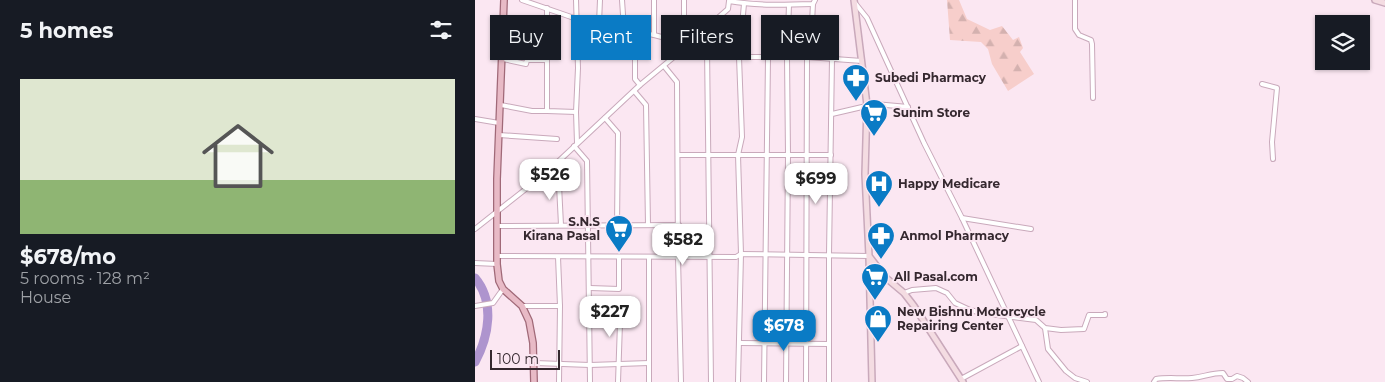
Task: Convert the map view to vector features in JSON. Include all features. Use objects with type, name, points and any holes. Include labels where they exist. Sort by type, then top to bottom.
[{"type":"main road","points":[[504,0],[504,15]]},
{"type":"main road","points":[[1375,0],[1385,4]]},
{"type":"main road","points":[[854,1],[867,105],[865,174],[872,382]]},
{"type":"main road","points":[[503,60],[496,213],[497,264],[499,280],[503,289],[522,306],[529,321],[535,363],[534,382]]},
{"type":"main road","points":[[869,256],[881,273],[904,293],[925,321],[962,380]]},
{"type":"street","points":[[522,0],[571,17]]},
{"type":"street","points":[[576,0],[577,15]]},
{"type":"street","points":[[599,15],[600,0]]},
{"type":"street","points":[[622,0],[623,15]]},
{"type":"street","points":[[654,0],[654,35]]},
{"type":"street","points":[[684,0],[685,15]]},
{"type":"street","points":[[1075,0],[1075,28],[1079,35],[1091,40],[1093,98]]},
{"type":"street","points":[[721,15],[728,9],[729,1],[744,4],[789,5],[814,2],[813,15]]},
{"type":"street","points":[[854,1],[867,18],[924,143],[962,218],[973,246],[1039,382]]},
{"type":"street","points":[[743,15],[744,4]]},
{"type":"street","points":[[788,15],[789,5]]},
{"type":"street","points":[[547,8],[547,15]]},
{"type":"street","points":[[651,34],[661,37]]},
{"type":"street","points":[[839,59],[862,61]]},
{"type":"street","points":[[508,60],[526,64],[527,60]]},
{"type":"street","points":[[547,60],[547,111]]},
{"type":"street","points":[[578,60],[575,144],[587,161],[590,382]]},
{"type":"street","points":[[635,60],[635,79],[640,86]]},
{"type":"street","points":[[475,229],[546,173],[575,144],[671,60]]},
{"type":"street","points":[[707,60],[711,382]]},
{"type":"street","points":[[739,60],[742,137],[737,154],[741,254],[739,382]]},
{"type":"street","points":[[764,382],[768,60]]},
{"type":"street","points":[[786,382],[787,60]]},
{"type":"street","points":[[806,382],[807,60]]},
{"type":"street","points":[[829,382],[832,60]]},
{"type":"street","points":[[664,66],[677,82],[681,382]]},
{"type":"street","points":[[1262,84],[1277,88],[1272,142],[1273,159]]},
{"type":"street","points":[[635,92],[645,104],[648,225]]},
{"type":"street","points":[[832,114],[875,104],[908,107]]},
{"type":"street","points":[[501,105],[532,111],[576,112]]},
{"type":"street","points":[[605,118],[618,133],[617,225]]},
{"type":"street","points":[[475,120],[499,124]]},
{"type":"street","points":[[499,134],[557,139]]},
{"type":"street","points":[[678,155],[831,155]]},
{"type":"street","points":[[546,173],[559,185],[561,225]]},
{"type":"street","points":[[962,218],[1031,229]]},
{"type":"street","points":[[497,226],[679,225]]},
{"type":"street","points":[[497,256],[736,257],[741,254],[829,254],[869,256]]},
{"type":"street","points":[[558,257],[560,306],[559,382]]},
{"type":"street","points":[[590,288],[619,289],[619,257]]},
{"type":"street","points":[[649,257],[649,382]]},
{"type":"street","points":[[475,263],[497,264]]},
{"type":"street","points":[[904,293],[912,290],[936,288],[947,293],[955,303],[962,307],[981,313],[1036,320],[1045,328],[1061,330],[1084,329],[1089,315],[1105,314]]},
{"type":"street","points":[[477,306],[493,303],[503,289]]},
{"type":"street","points":[[522,306],[560,306]]},
{"type":"street","points":[[590,323],[620,323],[618,382]]},
{"type":"street","points":[[1045,328],[1048,348],[1066,371],[1075,378],[1087,382]]},
{"type":"street","points":[[740,343],[828,344]]},
{"type":"street","points":[[962,380],[1021,346]]},
{"type":"street","points":[[535,363],[619,365],[649,363]]},
{"type":"street","points":[[1155,382],[1156,379],[1191,378],[1212,373],[1223,373],[1227,379],[1237,376],[1248,382]]},
{"type":"green space","points":[[947,0],[959,0],[967,19],[990,30],[1002,26],[1013,40],[1019,37],[1023,48],[1020,52],[1034,74],[1008,91],[992,64],[988,49],[981,42],[950,40]]},
{"type":"waterway","points":[[475,278],[485,298],[488,319],[484,341],[475,362]]},
{"type":"place","name":"Subedi Pharmacy","points":[[856,102]]},
{"type":"place","name":"Sunim Store","points":[[874,137]]},
{"type":"place","name":"Happy Medicare","points":[[879,208]]},
{"type":"place","name":"S.N.S Kirana Pasal","points":[[619,253]]},
{"type":"place","name":"Anmol Pharmacy","points":[[881,260]]},
{"type":"place","name":"All Pasal.com","points":[[875,301]]},
{"type":"place","name":"New Bishnu Motorcycle Repairing Center","points":[[878,343]]}]
